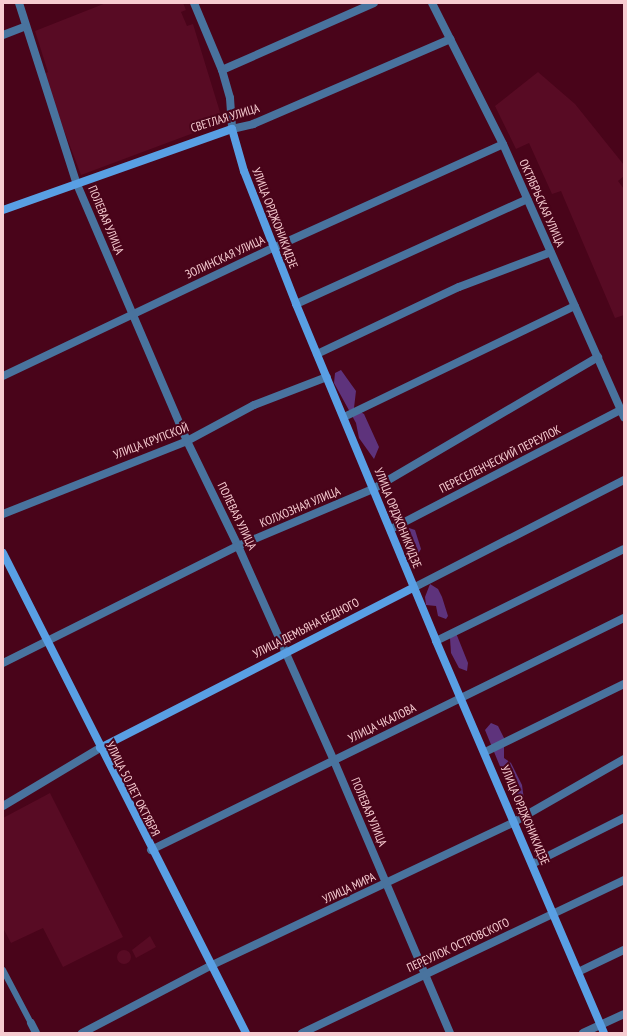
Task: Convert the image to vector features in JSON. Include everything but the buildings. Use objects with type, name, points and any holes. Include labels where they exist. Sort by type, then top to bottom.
[{"type":"main road","name":"СВЕТЛАЯ УЛИЦА","points":[[3,210],[76,182],[232,129]]},
{"type":"main road","name":"УЛИЦА ОРДЖОНИКИДЗЕ","points":[[232,129],[273,248],[391,529],[413,588],[485,752],[603,1029]]},
{"type":"main road","name":"УЛИЦА 50 ЛЕТ ОКТЯБРЯ","points":[[3,554],[151,850],[246,1033]]},
{"type":"main road","name":"УЛИЦА ДЕМЬЯНА БЕДНОГО","points":[[100,748],[285,652],[413,588]]},
{"type":"street","name":"ПОЛЕВАЯ УЛИЦА","points":[[19,3],[24,27],[76,182],[187,441],[238,546],[334,761],[450,1033]]},
{"type":"street","name":"УЛИЦА ОРДЖОНИКИДЗЕ","points":[[194,3],[222,70],[230,98],[232,129]]},
{"type":"street","points":[[222,70],[374,3]]},
{"type":"street","name":"ОКТЯБРЬСКАЯ УЛИЦА","points":[[432,3],[503,144],[622,413]]},
{"type":"street","points":[[3,35],[24,27]]},
{"type":"street","name":"СВЕТЛАЯ УЛИЦА","points":[[232,129],[253,124],[450,39]]},
{"type":"street","name":"ЗОЛИНСКАЯ УЛИЦА","points":[[3,376],[273,248],[503,144]]},
{"type":"street","points":[[296,304],[527,199]]},
{"type":"street","points":[[317,354],[459,287],[551,252]]},
{"type":"street","points":[[344,417],[575,306]]},
{"type":"street","name":"КОЛХОЗНАЯ УЛИЦА","points":[[3,664],[238,546],[373,488],[598,357]]},
{"type":"street","name":"УЛИЦА КРУПСКОЙ","points":[[3,514],[187,441],[254,405],[327,377]]},
{"type":"street","name":"ПЕРЕСЕЛЕНЧЕСКИЙ ПЕРЕУЛОК","points":[[391,529],[622,413]]},
{"type":"street","name":"УЛИЦА ДЕМЬЯНА БЕДНОГО","points":[[413,588],[624,480]]},
{"type":"street","points":[[436,641],[624,549]]},
{"type":"street","name":"УЛИЦА ЧКАЛОВА","points":[[151,850],[624,618]]},
{"type":"street","points":[[485,752],[624,684]]},
{"type":"street","name":"УЛИЦА ДЕМЬЯНА БЕДНОГО","points":[[3,806],[100,748]]},
{"type":"street","name":"УЛИЦА МИРА","points":[[82,1033],[210,966],[386,884],[514,822],[624,759]]},
{"type":"street","points":[[532,864],[624,818]]},
{"type":"street","name":"ПЕРЕУЛОК ОСТРОВСКОГО","points":[[302,1033],[424,973],[554,914],[624,880]]},
{"type":"street","points":[[578,972],[624,950]]},
{"type":"street","points":[[3,970],[36,1033]]},
{"type":"street","points":[[583,1033],[603,1029],[624,1014]]},
{"type":"shaded area","points":[[106,3],[183,3],[186,10],[181,12],[187,26],[193,24],[223,122],[81,175],[43,75],[48,72],[35,31]]},
{"type":"shaded area","points":[[538,72],[575,104],[624,165],[624,176],[618,181],[624,189],[624,315],[615,318],[561,191],[552,194],[529,143],[516,149],[495,106]]},
{"type":"shaded area","points":[[341,370],[356,391],[354,408],[364,414],[379,447],[374,459],[359,438],[356,423],[334,383],[335,373]]},
{"type":"shaded area","points":[[409,528],[415,530],[421,549],[412,564],[403,538]]},
{"type":"shaded area","points":[[430,584],[438,589],[442,597],[448,616],[446,619],[438,616],[436,606],[426,605],[425,597]]},
{"type":"shaded area","points":[[456,633],[468,663],[467,671],[459,668],[451,653],[450,638]]},
{"type":"shaded area","points":[[491,723],[498,726],[504,738],[504,758],[511,763],[522,785],[525,807],[518,810],[485,730]]},
{"type":"shaded area","points":[[50,793],[123,937],[63,967],[43,928],[11,943],[3,928],[3,818]]},
{"type":"shaded area","points":[[150,936],[156,947],[136,958],[132,950]]},
{"type":"shaded area","points":[[121,950],[127,950],[131,954],[131,960],[127,964],[121,964],[117,960],[117,954]]}]
